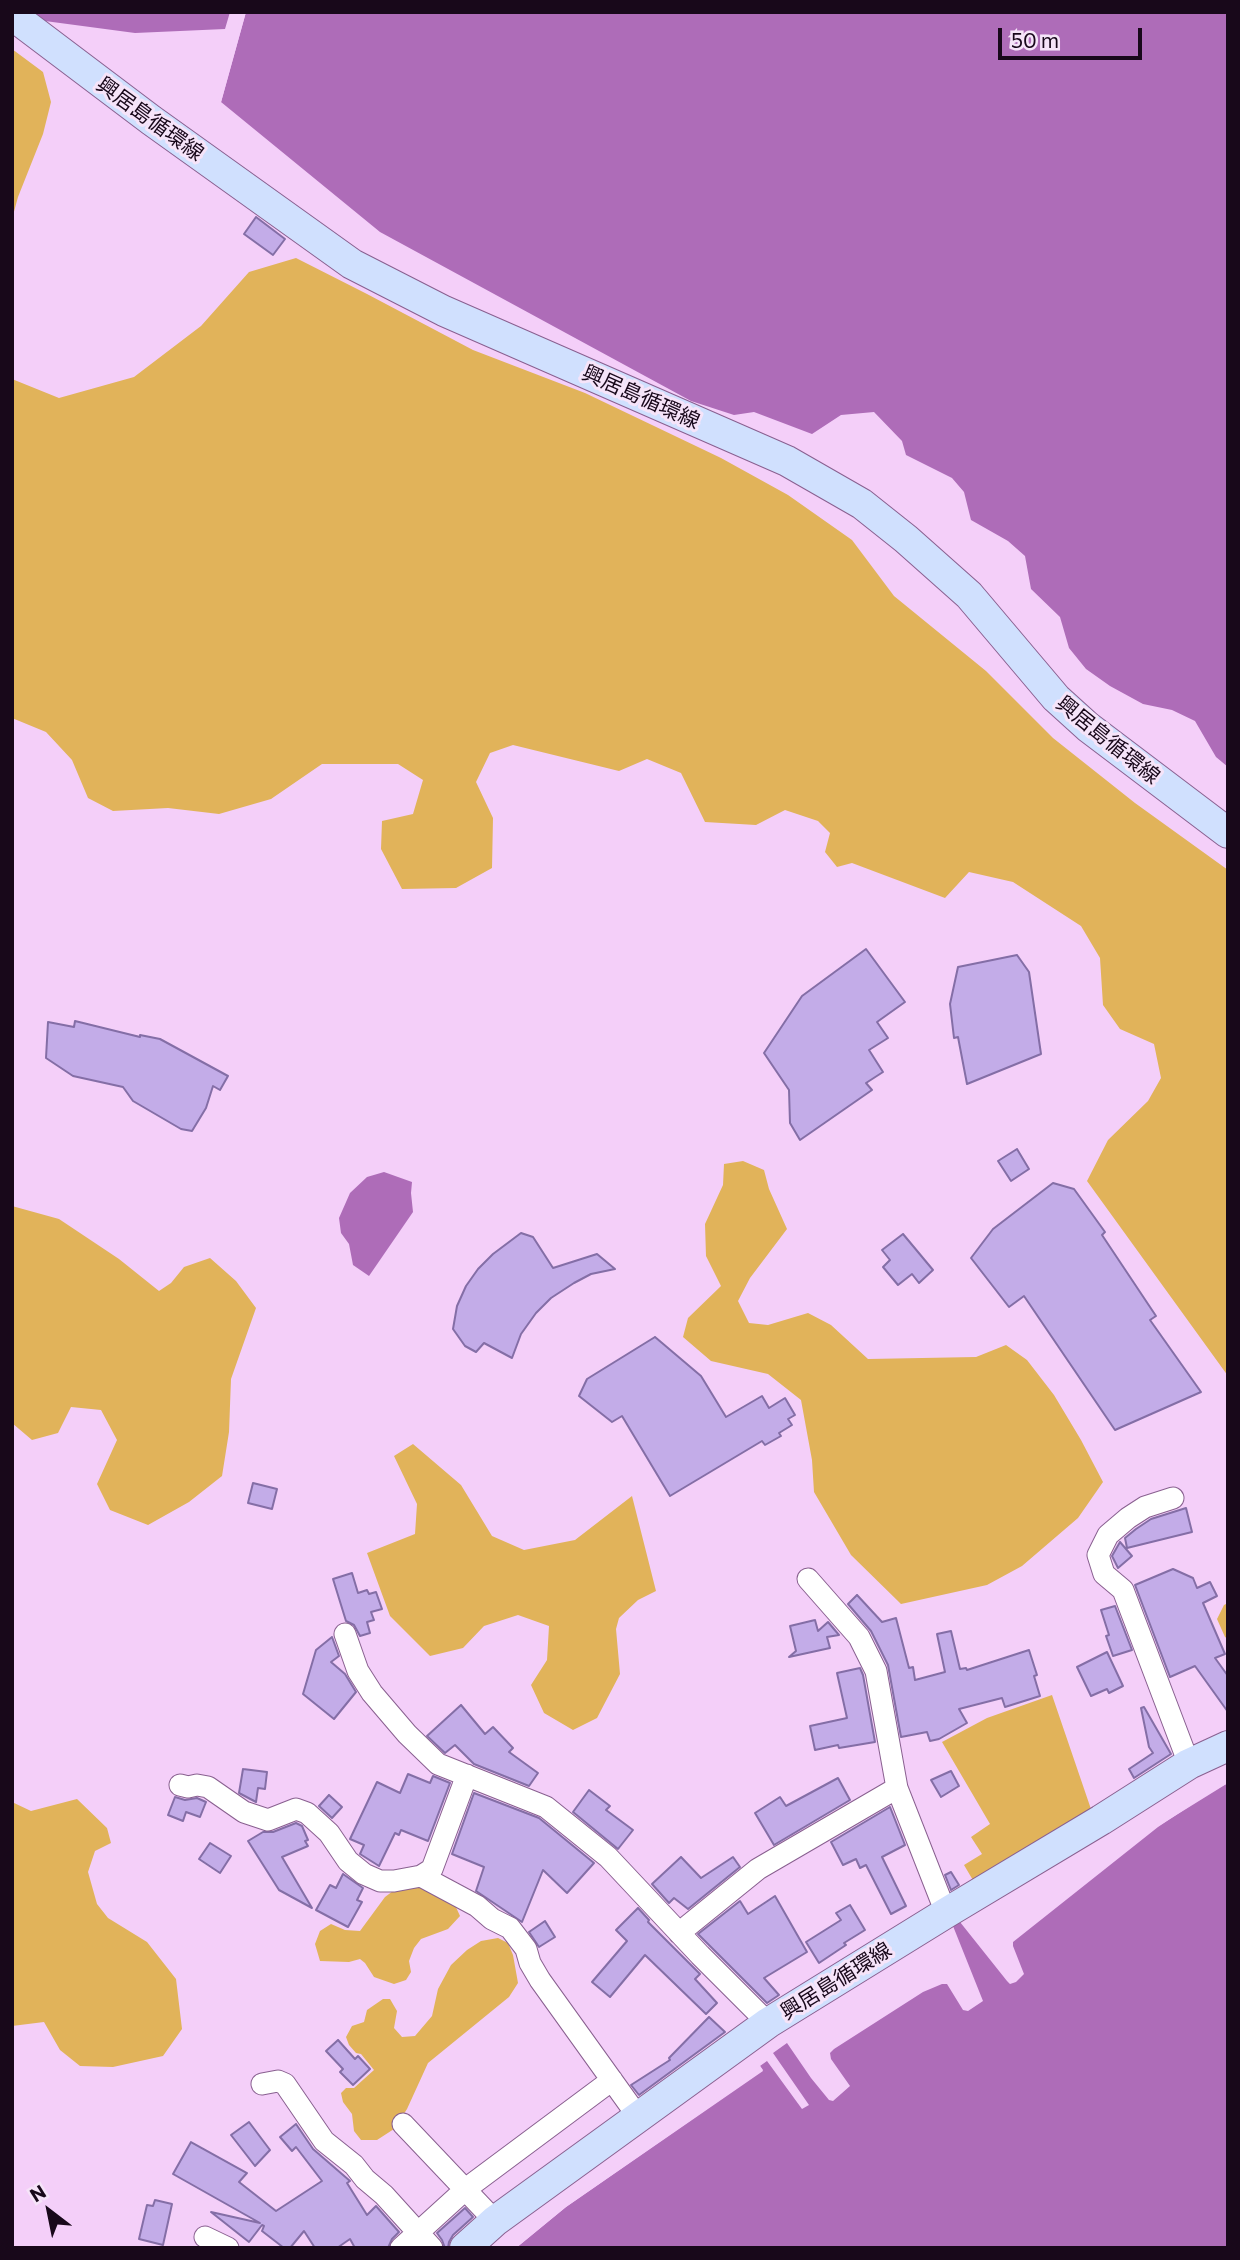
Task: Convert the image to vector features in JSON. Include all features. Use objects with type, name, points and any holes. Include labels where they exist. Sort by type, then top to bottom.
[{"type":"main road","name":"興居島循環線","points":[[12,15],[151,120],[352,264],[444,311],[787,461],[862,504],[906,539],[969,596],[1056,698],[1088,727],[1228,833]]},
{"type":"main road","name":"興居島循環線","points":[[465,2248],[495,2221],[768,2023],[1189,1764],[1228,1746]]},
{"type":"street","points":[[1173,1498],[1146,1507],[1128,1518],[1108,1535],[1098,1555],[1104,1574],[1123,1590],[1189,1764]]},
{"type":"street","points":[[808,1579],[859,1637],[876,1671],[897,1788],[946,1913]]},
{"type":"street","points":[[345,1634],[358,1671],[372,1693],[407,1734],[438,1764],[546,1807],[608,1857],[768,2023]]},
{"type":"street","points":[[180,1785],[208,1787],[244,1812],[268,1820],[296,1809],[307,1813],[329,1833],[348,1861],[364,1874],[380,1881],[394,1881],[421,1876],[432,1869],[467,1775]]},
{"type":"street","points":[[679,1933],[758,1869],[897,1788]]},
{"type":"street","points":[[421,1876],[510,1927],[526,1949],[530,1963],[540,1980],[639,2118]]},
{"type":"street","points":[[401,2248],[424,2240],[467,2188],[612,2080]]},
{"type":"street","points":[[262,2084],[278,2081],[285,2084],[324,2141],[354,2165],[424,2240]]},
{"type":"street","points":[[403,2124],[467,2188],[495,2221]]},
{"type":"street","points":[[205,2237],[228,2248]]},
{"type":"shaded area","points":[[31,12],[230,12],[225,29],[135,33],[45,21]]},
{"type":"shaded area","points":[[246,12],[1228,12],[1228,767],[1216,757],[1195,721],[1172,710],[1143,704],[1086,669],[1069,648],[1060,617],[1031,589],[1025,556],[1008,541],[971,520],[964,492],[952,478],[906,455],[902,441],[874,412],[841,415],[812,434],[754,412],[734,415],[691,401],[380,232],[221,102]]},
{"type":"shaded area","points":[[12,49],[43,72],[51,102],[43,134],[12,219]]},
{"type":"shaded area","points":[[296,258],[473,350],[585,393],[721,458],[788,495],[852,540],[894,596],[986,671],[1053,738],[1135,803],[1228,870],[1228,1376],[1087,1181],[1108,1140],[1148,1101],[1161,1078],[1154,1044],[1120,1029],[1103,1005],[1100,958],[1081,926],[1013,882],[969,872],[945,898],[852,863],[837,867],[825,852],[830,833],[818,821],[785,810],[756,825],[705,822],[681,773],[647,759],[619,771],[513,745],[490,753],[476,782],[493,818],[492,868],[456,888],[402,889],[381,849],[382,821],[413,814],[423,780],[398,764],[322,764],[271,799],[219,814],[168,808],[113,811],[88,798],[72,760],[46,732],[12,718],[12,379],[59,398],[134,377],[201,326],[249,272]]},
{"type":"shaded area","points":[[743,1161],[764,1170],[769,1189],[787,1229],[750,1278],[738,1301],[749,1323],[768,1325],[808,1313],[831,1325],[868,1359],[976,1357],[1006,1345],[1027,1360],[1054,1395],[1103,1482],[1078,1518],[1022,1566],[987,1585],[901,1604],[851,1555],[814,1492],[812,1460],[801,1400],[768,1374],[711,1361],[683,1337],[688,1318],[721,1286],[706,1256],[705,1224],[723,1185],[724,1164]]},
{"type":"shaded area","points":[[384,1172],[412,1182],[413,1212],[369,1276],[353,1265],[349,1244],[341,1233],[339,1218],[350,1193],[367,1177]]},
{"type":"shaded area","points":[[12,1206],[59,1219],[119,1259],[159,1291],[171,1283],[184,1267],[210,1258],[236,1281],[256,1308],[231,1379],[229,1432],[222,1476],[189,1502],[148,1525],[110,1510],[97,1484],[117,1440],[101,1410],[71,1407],[58,1433],[32,1440],[12,1423]]},
{"type":"shaded area","points":[[413,1444],[461,1485],[492,1536],[524,1550],[575,1540],[632,1496],[656,1591],[638,1600],[619,1618],[616,1629],[620,1674],[597,1718],[573,1730],[544,1713],[531,1685],[547,1660],[549,1626],[518,1615],[484,1626],[463,1648],[430,1656],[390,1616],[367,1553],[415,1534],[417,1504],[394,1456]]},
{"type":"shaded area","points":[[1228,1603],[1228,1639],[1217,1619],[1224,1605]]},
{"type":"shaded area","points":[[1052,1695],[1093,1815],[977,1887],[964,1865],[982,1854],[971,1837],[990,1824],[942,1742],[987,1718]]},
{"type":"shaded area","points":[[1228,1783],[1228,2248],[516,2248],[566,2207],[763,2071],[760,2066],[767,2061],[802,2109],[809,2105],[773,2053],[787,2043],[811,2078],[829,2100],[833,2101],[850,2086],[831,2059],[830,2053],[834,2049],[923,1992],[942,1984],[947,1984],[963,2010],[968,2011],[983,2001],[953,1926],[960,1922],[1007,1981],[1010,1984],[1016,1982],[1024,1974],[1013,1942],[1158,1827]]},
{"type":"shaded area","points":[[77,1799],[107,1828],[111,1843],[95,1851],[88,1872],[97,1904],[108,1918],[147,1942],[176,1979],[182,2029],[163,2056],[113,2067],[80,2066],[60,2050],[44,2022],[12,2026],[12,1802],[31,1811]]},
{"type":"shaded area","points":[[419,1886],[455,1905],[460,1916],[448,1929],[421,1939],[409,1961],[411,1972],[406,1980],[394,1984],[374,1977],[360,1959],[349,1962],[320,1961],[315,1944],[320,1931],[331,1924],[345,1930],[360,1931],[385,1897],[393,1891]]},
{"type":"shaded area","points":[[498,1938],[508,1943],[513,1955],[518,1983],[509,1997],[428,2063],[407,2109],[394,2129],[377,2140],[361,2140],[354,2131],[352,2114],[343,2102],[341,2093],[346,2088],[354,2088],[374,2070],[361,2054],[356,2053],[349,2045],[346,2037],[352,2026],[364,2022],[367,2010],[383,1999],[390,1999],[397,2011],[394,2028],[402,2037],[415,2036],[432,2016],[438,1989],[451,1965],[481,1941]]},
{"type":"pier","points":[[242,12],[246,12],[220,106],[218,102]]},
{"type":"pier","points":[[1228,1779],[1228,1783],[1136,1840],[1210,1788]]},
{"type":"pier","points":[[758,2063],[763,2070],[566,2207],[516,2248],[512,2248],[564,2204],[758,2069]]},
{"type":"building","points":[[256,217],[285,239],[273,255],[244,234]]},
{"type":"building","points":[[866,949],[905,1002],[877,1022],[888,1038],[869,1050],[883,1072],[866,1083],[872,1090],[800,1140],[790,1123],[789,1090],[764,1053],[802,996]]},
{"type":"building","points":[[1017,955],[1029,972],[1041,1054],[967,1084],[958,1037],[954,1038],[950,1004],[958,967]]},
{"type":"building","points":[[75,1021],[140,1037],[160,1039],[228,1076],[220,1090],[213,1086],[206,1108],[192,1131],[181,1129],[133,1101],[123,1087],[73,1076],[46,1058],[48,1022],[74,1027]]},
{"type":"building","points":[[1017,1149],[1029,1169],[1011,1181],[998,1161]]},
{"type":"building","points":[[1053,1183],[1074,1189],[1105,1232],[1102,1235],[1156,1316],[1150,1320],[1201,1392],[1115,1430],[1024,1296],[1009,1307],[971,1258],[993,1229]]},
{"type":"building","points":[[521,1233],[533,1237],[553,1268],[597,1254],[615,1269],[591,1274],[551,1298],[521,1334],[512,1358],[484,1343],[476,1352],[465,1346],[453,1329],[457,1306],[478,1269]]},
{"type":"building","points":[[903,1234],[933,1270],[919,1283],[912,1274],[898,1285],[883,1267],[890,1260],[882,1250]]},
{"type":"building","points":[[655,1337],[701,1376],[726,1417],[762,1396],[769,1408],[785,1398],[795,1415],[788,1419],[792,1425],[779,1433],[781,1436],[765,1445],[762,1441],[670,1496],[622,1416],[612,1422],[579,1396],[587,1379]]},
{"type":"building","points":[[253,1483],[277,1489],[272,1509],[248,1503]]},
{"type":"building","points":[[1186,1508],[1192,1532],[1127,1548],[1125,1538],[1136,1529],[1151,1519]]},
{"type":"building","points":[[1120,1542],[1132,1556],[1118,1568],[1112,1556]]},
{"type":"building","points":[[1173,1569],[1193,1578],[1197,1588],[1210,1582],[1217,1596],[1203,1603],[1225,1654],[1215,1658],[1228,1676],[1228,1712],[1195,1666],[1170,1677],[1135,1585]]},
{"type":"building","points":[[352,1573],[358,1593],[367,1590],[369,1594],[376,1592],[382,1609],[371,1612],[374,1620],[367,1622],[370,1633],[360,1636],[354,1625],[346,1621],[333,1579]]},
{"type":"building","points":[[857,1595],[882,1622],[896,1618],[909,1668],[913,1667],[915,1680],[945,1672],[937,1634],[951,1631],[960,1669],[967,1670],[1029,1650],[1040,1696],[1005,1707],[1002,1698],[959,1709],[967,1723],[939,1739],[930,1741],[927,1732],[901,1737],[888,1665],[871,1631],[848,1604]]},
{"type":"building","points":[[1115,1606],[1132,1650],[1113,1656],[1101,1610]]},
{"type":"building","points":[[815,1620],[818,1631],[828,1622],[839,1635],[827,1637],[830,1648],[789,1657],[796,1651],[790,1626]]},
{"type":"building","points":[[332,1637],[339,1656],[331,1662],[345,1674],[356,1692],[334,1719],[303,1694],[316,1650]]},
{"type":"building","points":[[1107,1652],[1123,1686],[1109,1693],[1107,1689],[1091,1696],[1077,1667]]},
{"type":"building","points":[[860,1668],[875,1742],[815,1750],[810,1726],[847,1718],[837,1673]]},
{"type":"building","points":[[461,1705],[485,1734],[493,1727],[513,1748],[509,1752],[538,1773],[529,1786],[474,1764],[455,1745],[445,1753],[427,1736]]},
{"type":"building","points":[[1144,1707],[1171,1754],[1134,1778],[1129,1769],[1153,1753],[1149,1747],[1141,1708]]},
{"type":"building","points":[[243,1769],[267,1772],[265,1789],[258,1788],[256,1802],[239,1793]]},
{"type":"building","points":[[951,1771],[959,1786],[941,1797],[931,1780]]},
{"type":"building","points":[[408,1774],[430,1783],[433,1776],[450,1783],[428,1841],[401,1830],[399,1835],[395,1833],[379,1866],[360,1854],[364,1845],[350,1839],[377,1782],[400,1793]]},
{"type":"building","points":[[838,1778],[850,1800],[774,1845],[755,1813],[780,1797],[786,1806]]},
{"type":"building","points":[[589,1790],[610,1806],[606,1810],[633,1830],[618,1849],[573,1812]]},
{"type":"building","points":[[474,1793],[539,1818],[594,1863],[567,1893],[543,1870],[522,1922],[476,1891],[484,1867],[452,1854]]},
{"type":"building","points":[[329,1795],[342,1807],[332,1818],[319,1806]]},
{"type":"building","points":[[175,1797],[185,1800],[197,1798],[206,1802],[200,1817],[186,1812],[183,1821],[168,1815]]},
{"type":"building","points":[[890,1807],[905,1845],[882,1857],[906,1906],[891,1914],[866,1865],[860,1868],[856,1859],[843,1865],[831,1842]]},
{"type":"building","points":[[296,1823],[302,1826],[308,1846],[282,1857],[312,1908],[279,1890],[248,1841],[263,1832],[273,1832]]},
{"type":"building","points":[[210,1843],[231,1856],[220,1873],[199,1859]]},
{"type":"building","points":[[681,1857],[701,1878],[733,1857],[740,1867],[688,1909],[674,1898],[669,1903],[652,1884]]},
{"type":"building","points":[[951,1872],[959,1885],[951,1890],[945,1875]]},
{"type":"building","points":[[343,1874],[363,1888],[357,1900],[362,1902],[348,1927],[316,1910],[330,1885],[336,1888]]},
{"type":"building","points":[[775,1896],[807,1952],[764,1978],[779,1995],[767,2003],[698,1934],[740,1901],[748,1914]]},
{"type":"building","points":[[850,1905],[865,1930],[819,1963],[806,1942],[841,1920],[836,1913]]},
{"type":"building","points":[[638,1908],[648,1922],[700,1974],[695,1979],[717,2003],[706,2014],[645,1955],[610,1997],[592,1982],[627,1941],[616,1930]]},
{"type":"building","points":[[545,1921],[555,1937],[539,1947],[529,1932]]},
{"type":"building","points":[[709,2017],[725,2032],[639,2095],[631,2085],[670,2060]]},
{"type":"building","points":[[338,2040],[355,2059],[358,2056],[370,2069],[353,2085],[340,2072],[343,2069],[326,2051]]},
{"type":"building","points":[[249,2122],[270,2150],[255,2166],[231,2135]]},
{"type":"building","points":[[296,2124],[313,2149],[350,2181],[347,2183],[367,2215],[376,2206],[399,2232],[388,2248],[355,2248],[350,2239],[337,2248],[315,2248],[304,2231],[290,2248],[284,2248],[262,2231],[262,2225],[249,2242],[211,2212],[260,2223],[173,2174],[191,2142],[247,2173],[239,2182],[276,2211],[322,2181],[296,2147],[292,2151],[280,2137]]},
{"type":"building","points":[[155,2200],[172,2204],[163,2245],[139,2239],[147,2205],[153,2206]]},
{"type":"building","points":[[465,2208],[473,2217],[453,2235],[448,2248],[445,2248],[437,2233]]}]
